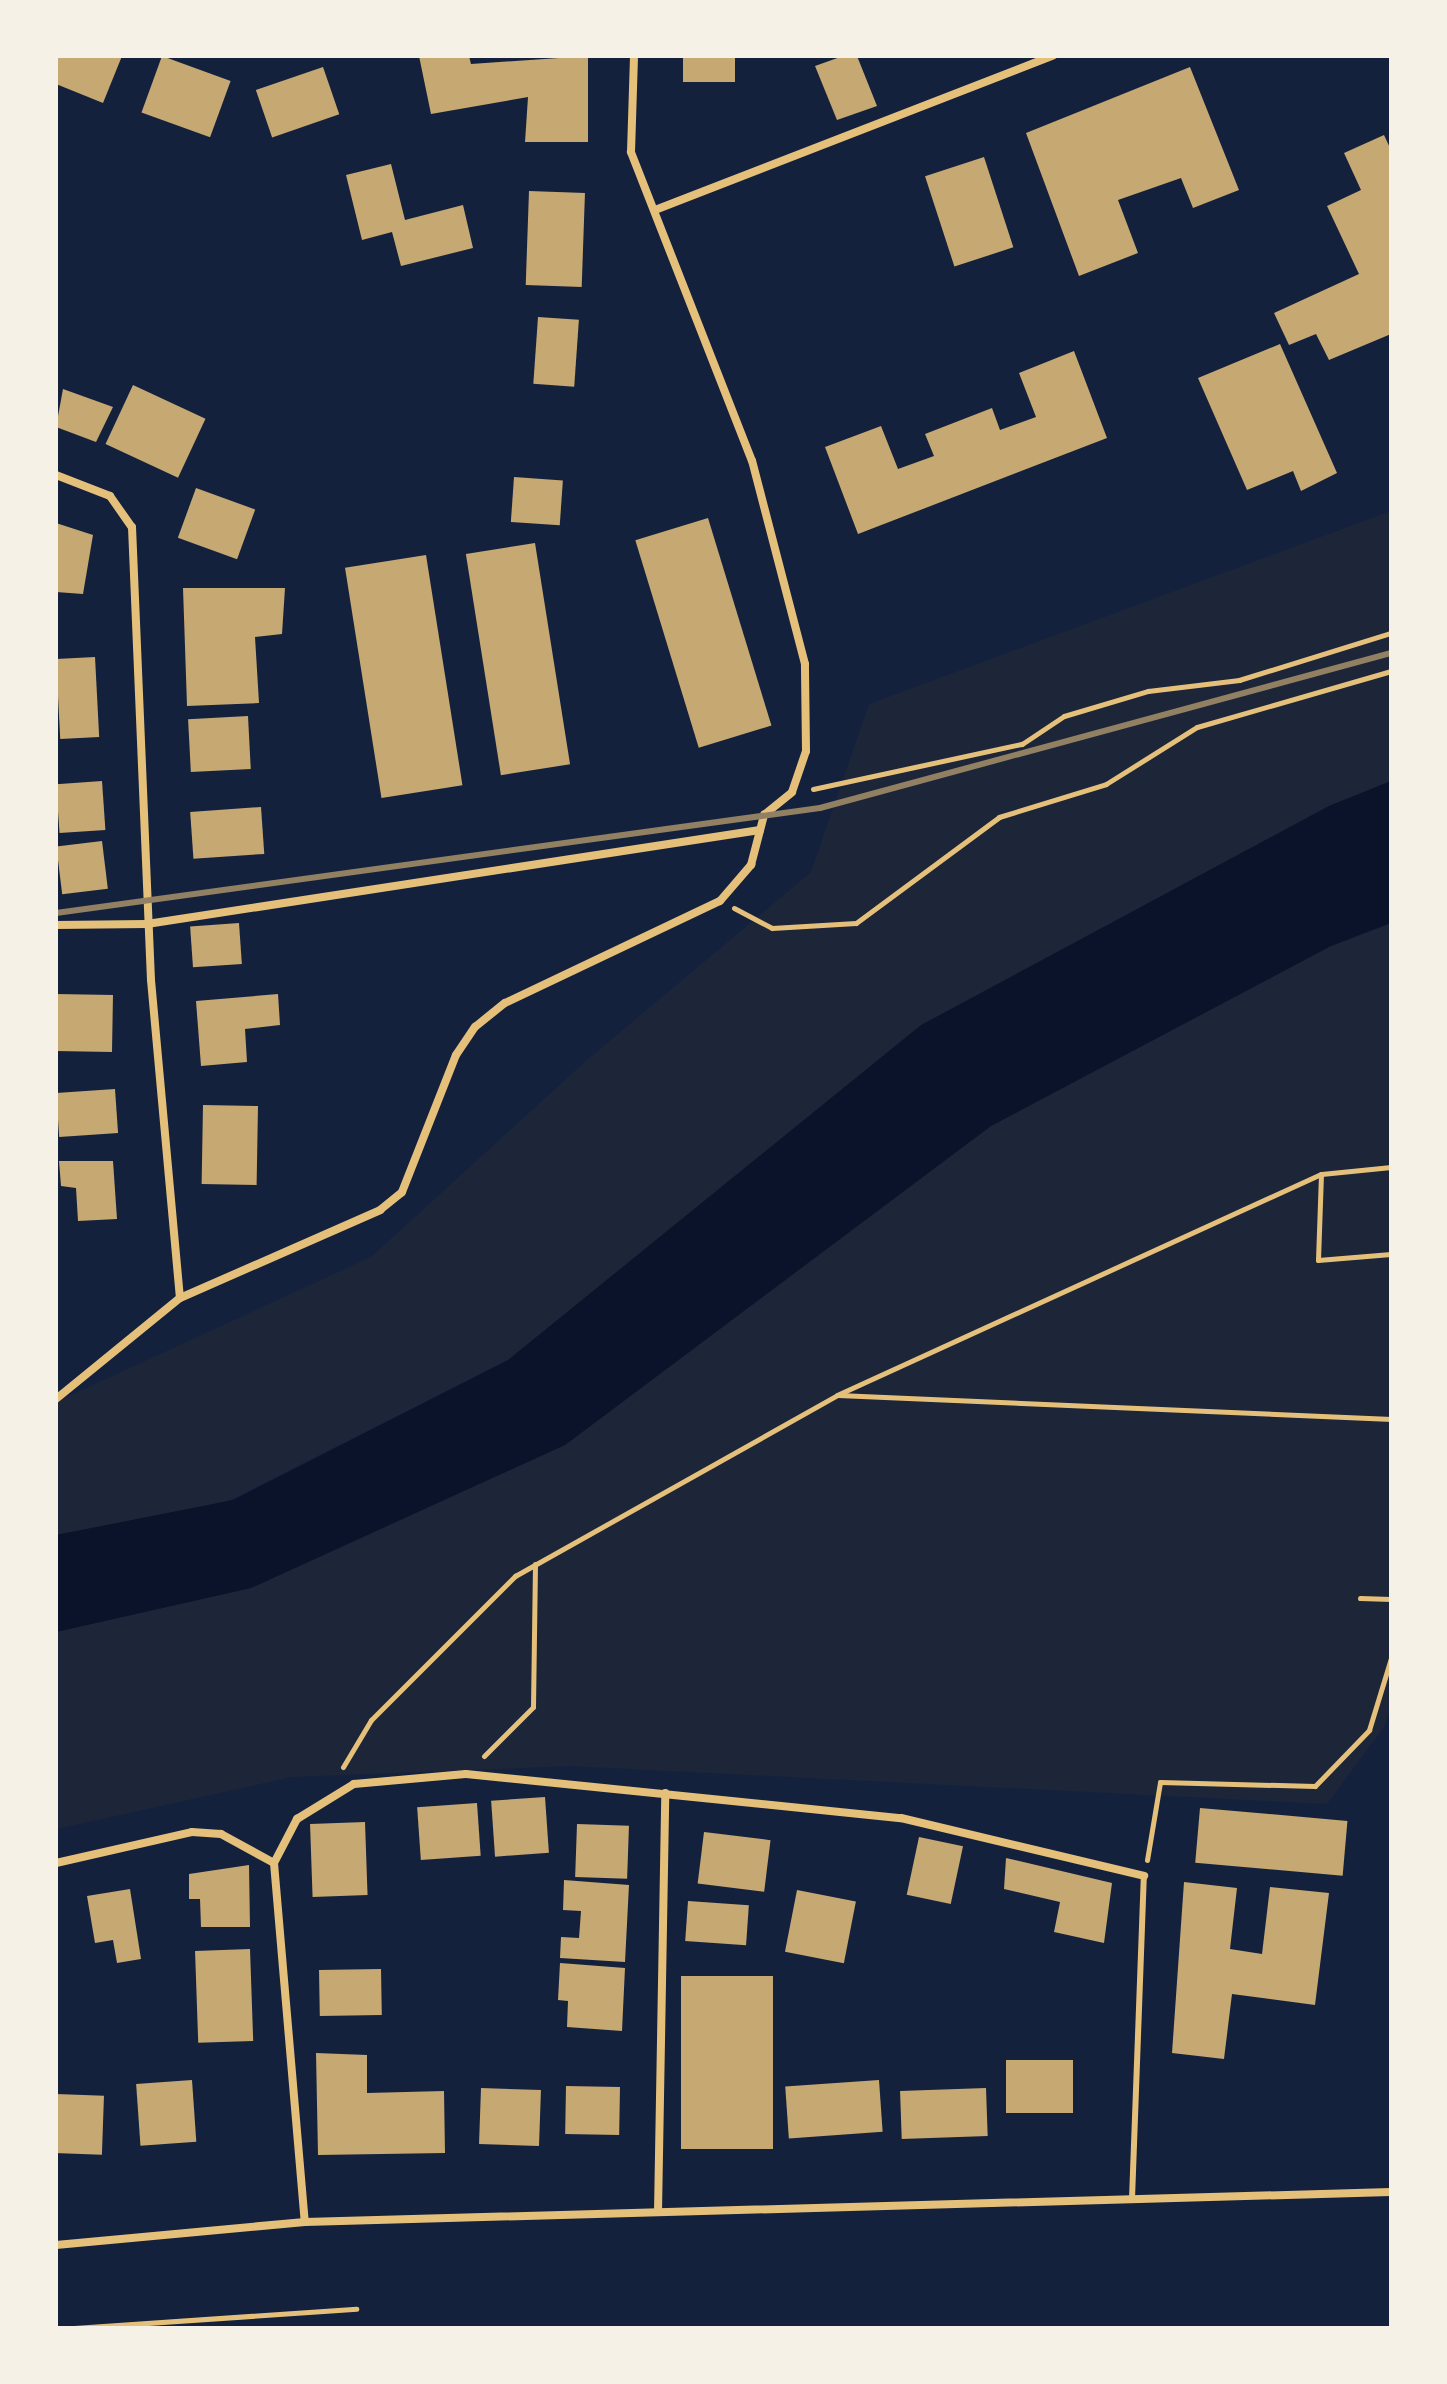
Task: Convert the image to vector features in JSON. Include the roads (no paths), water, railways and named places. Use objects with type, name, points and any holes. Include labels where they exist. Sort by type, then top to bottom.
[{"type":"street","points":[[56,1399],[180,1298],[380,1210],[418,1166],[456,1055],[475,1027],[505,1003],[720,901],[751,865],[764,815],[792,792],[806,751],[805,664],[752,461],[631,152],[634,56]]},
{"type":"street","points":[[655,210],[1053,56]]},
{"type":"street","points":[[56,475],[110,496],[132,527],[147,924],[180,1298]]},
{"type":"street","points":[[56,925],[147,924],[760,830]]},
{"type":"street","points":[[305,2222],[274,1863],[297,1819],[324,1799],[354,1784],[466,1774],[901,1818],[1144,1876]]},
{"type":"street","points":[[658,2212],[665,1793]]},
{"type":"street","points":[[56,1863],[192,1832],[221,1834],[274,1863]]},
{"type":"street","points":[[56,2245],[305,2222],[1391,2192]]},
{"type":"lane","points":[[1132,2199],[1144,1876]]},
{"type":"railway","points":[[56,913],[820,808],[1391,653]]}]
